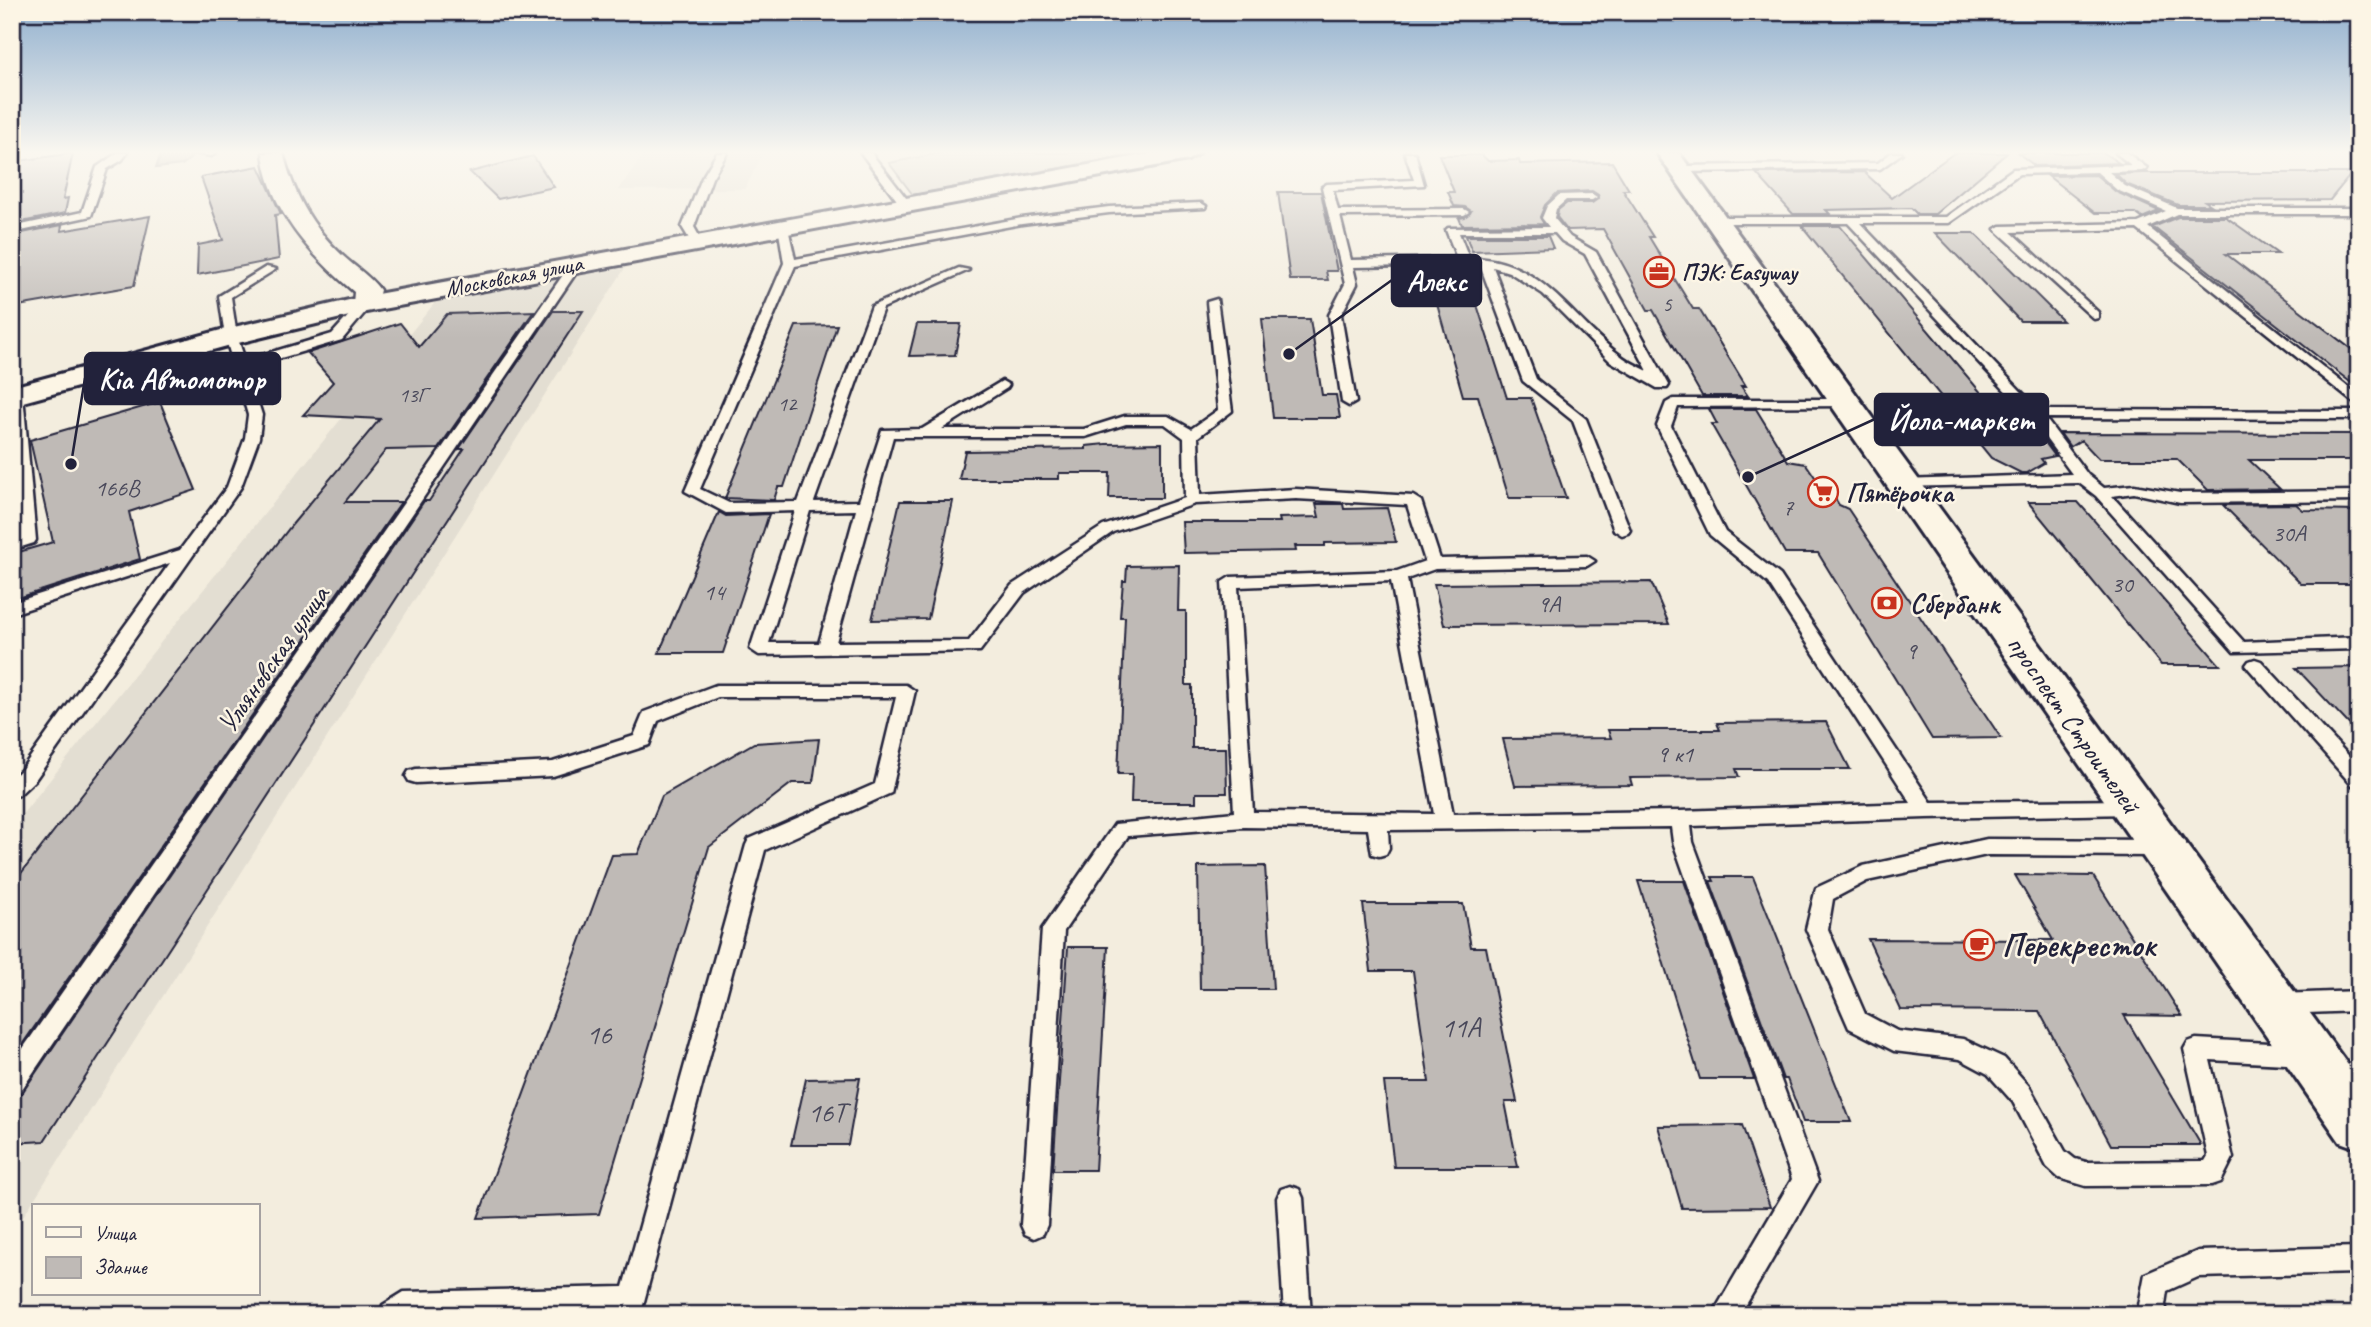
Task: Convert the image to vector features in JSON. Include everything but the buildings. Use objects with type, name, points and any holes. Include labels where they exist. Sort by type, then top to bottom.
[{"type":"main road","name":"Московская улица","points":[[14,396],[231,337],[366,304],[852,215]]},
{"type":"main road","name":"проспект Строителей","points":[[1712,215],[2359,1124]]},
{"type":"street","points":[[296,215],[327,256],[367,290],[366,304]]},
{"type":"lane","points":[[12,230],[83,215]]},
{"type":"lane","points":[[693,215],[688,227],[697,243]]},
{"type":"lane","points":[[790,264],[1072,215]]},
{"type":"lane","points":[[1334,215],[1351,284],[1335,314],[1349,402]]},
{"type":"lane","points":[[1549,215],[1548,218],[1566,239],[1590,252],[1673,403]]},
{"type":"lane","points":[[1716,220],[1949,220],[1956,215]]},
{"type":"lane","points":[[2094,315],[2000,229],[2140,226],[2166,215]]},
{"type":"lane","points":[[1852,221],[2035,414],[2083,478],[2101,493],[2240,648],[2359,643]]},
{"type":"lane","points":[[2140,226],[2359,403]]},
{"type":"lane","points":[[782,228],[790,264],[692,491],[726,508],[865,505]]},
{"type":"lane","points":[[1464,261],[1452,230],[1560,230]]},
{"type":"lane","points":[[1346,264],[1485,261],[1513,270],[1548,291],[1615,358],[1662,385]]},
{"type":"lane","points":[[1485,261],[1530,381],[1579,419],[1622,530]]},
{"type":"lane","name":"Ульяновская улица","points":[[12,1084],[576,264]]},
{"type":"lane","points":[[12,790],[28,775],[234,487],[252,438],[255,415],[231,337],[225,296],[270,269]]},
{"type":"lane","points":[[963,270],[878,306],[804,507],[759,649],[974,647],[1018,589],[1108,530],[1193,500],[1296,494],[1413,501],[1434,564]]},
{"type":"lane","points":[[1191,436],[1225,411],[1213,302]]},
{"type":"lane","points":[[240,366],[337,337],[366,304]]},
{"type":"lane","points":[[925,433],[1002,385]]},
{"type":"lane","points":[[12,545],[28,540],[14,396]]},
{"type":"lane","points":[[1673,403],[1846,403]]},
{"type":"lane","points":[[1673,403],[1664,426],[1718,535],[1774,579],[1926,810]]},
{"type":"lane","points":[[2035,414],[2359,415]]},
{"type":"lane","points":[[826,648],[887,433],[1084,433],[1125,420],[1168,420],[1191,436]]},
{"type":"lane","points":[[1191,436],[1193,500]]},
{"type":"lane","points":[[1904,484],[2083,478]]},
{"type":"lane","points":[[2101,493],[2134,489],[2180,498],[2359,496]]},
{"type":"lane","points":[[12,609],[186,553]]},
{"type":"lane","points":[[1244,819],[1250,776],[1230,582],[1398,576],[1434,564],[1587,561]]},
{"type":"lane","points":[[1398,576],[1445,822]]},
{"type":"lane","points":[[2255,665],[2359,780]]},
{"type":"lane","points":[[393,1315],[404,1305],[633,1300],[756,845],[884,788],[906,691],[716,691],[650,717],[642,740],[553,769],[416,775]]},
{"type":"lane","points":[[1034,1226],[1053,929],[1122,829],[1244,819],[1445,822],[1680,819],[1926,810],[2133,807]]},
{"type":"lane","points":[[1680,819],[1683,842],[1805,1181],[1725,1315]]},
{"type":"lane","points":[[1377,822],[1379,848]]},
{"type":"lane","points":[[2162,848],[1987,847],[1863,874],[1822,894],[1816,929],[1857,1021],[1894,1041],[1963,1049],[1996,1066],[2021,1094],[2056,1159],[2068,1169],[2086,1174],[2212,1173],[2221,1158],[2196,1049],[2310,1055]]},
{"type":"lane","points":[[2273,1004],[2359,1001]]},
{"type":"lane","points":[[1290,1198],[1297,1315]]},
{"type":"lane","points":[[2155,1315],[2152,1305],[2154,1283],[2198,1264],[2359,1259]]},
{"type":"shaded area","points":[[625,268],[12,1234],[12,827],[437,300]]},
{"type":"place","name":"ПЭК: Easyway","points":[[1659,272]]},
{"type":"place","name":"Алекс","points":[[1289,354]]},
{"type":"place","name":"Kia Автомотор","points":[[71,464]]},
{"type":"place","name":"Йола-маркет","points":[[1748,477]]},
{"type":"place","name":"Пятёрочка","points":[[1823,492]]},
{"type":"place","name":"Сбербанк","points":[[1887,603]]},
{"type":"place","name":"Перекресток","points":[[1979,945]]}]
